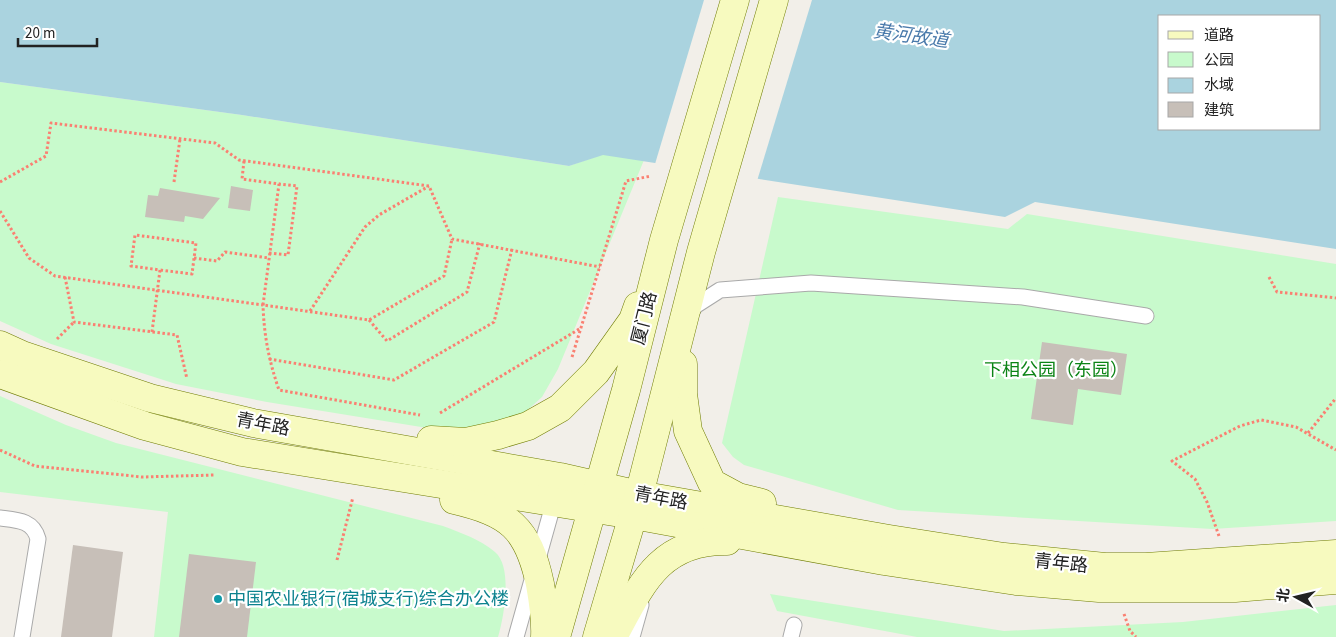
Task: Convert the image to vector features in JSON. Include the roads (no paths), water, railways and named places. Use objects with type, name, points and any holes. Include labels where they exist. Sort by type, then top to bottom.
[{"type":"street","name":"厦门路","points":[[556,637],[597,497],[664,240],[734,0]]},
{"type":"street","points":[[596,637],[636,505],[701,252],[774,0]]},
{"type":"street","points":[[320,435],[466,442],[513,431],[536,422],[560,408],[596,372],[633,320],[664,240]]},
{"type":"street","points":[[683,327],[683,394],[688,431],[712,483],[738,496],[886,550]]},
{"type":"street","name":"青年路","points":[[0,345],[22,355],[150,398],[195,409],[320,435],[556,490],[886,550],[1016,581],[1099,588],[1236,588],[1336,580]]},
{"type":"street","name":"青年路","points":[[0,374],[145,426],[242,452],[302,464],[556,490]]},
{"type":"street","points":[[302,464],[481,506],[513,523],[527,542],[536,565],[546,627],[545,637]]},
{"type":"street","points":[[613,637],[639,589],[649,576],[661,562],[685,546],[720,541],[886,550]]},
{"type":"street","name":"青年路","points":[[886,550],[1012,558],[1105,567],[1146,567],[1336,554]]},
{"type":"lane","points":[[683,327],[695,306],[720,290],[811,283],[1023,297],[1146,316]]},
{"type":"lane","points":[[516,637],[556,490]]},
{"type":"lane","points":[[0,518],[27,522],[36,528],[38,539],[22,637]]},
{"type":"lane","points":[[632,637],[649,576]]},
{"type":"water","name":"黄河故道","points":[[0,0],[1336,0],[1336,249],[1035,202],[1005,217],[603,155],[569,166],[242,115],[0,82]]},
{"type":"place","name":"中国农业银行(宿城支行)综合办公楼","points":[[218,599]]},
{"type":"park label","name":"下相公园（东园）","points":[[1056,370]]}]
